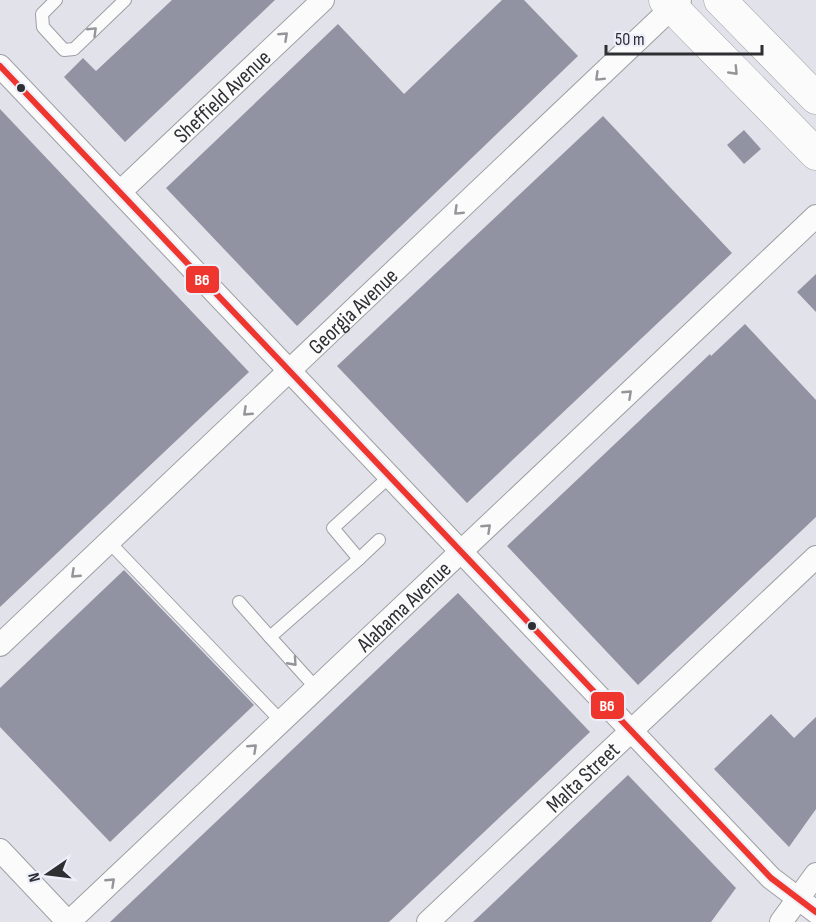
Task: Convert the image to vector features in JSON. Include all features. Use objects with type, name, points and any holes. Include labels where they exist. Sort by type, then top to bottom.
[{"type":"main road","points":[[720,0],[816,98]]},
{"type":"main road","points":[[672,3],[816,154]]},
{"type":"street","name":"Sheffield Avenue","points":[[120,192],[322,0]]},
{"type":"street","name":"Georgia Avenue","points":[[0,645],[290,371],[672,3]]},
{"type":"street","points":[[0,66],[771,878],[807,906]]},
{"type":"street","name":"Alabama Avenue","points":[[68,922],[816,216]]},
{"type":"street","name":"Malta Street","points":[[428,922],[816,557]]},
{"type":"street","points":[[0,850],[68,922]]},
{"type":"street","points":[[781,922],[807,906],[816,873]]},
{"type":"lane","points":[[56,0],[42,15],[43,27],[64,50],[74,49],[125,0]]},
{"type":"lane","points":[[359,559],[333,528],[389,477]]},
{"type":"lane","points":[[270,637],[379,540]]},
{"type":"lane","points":[[109,542],[281,721]]},
{"type":"lane","points":[[239,602],[316,688]]},
{"type":"building","points":[[172,0],[275,0],[125,142],[64,77],[83,58],[96,71]]},
{"type":"building","points":[[502,0],[524,0],[578,56],[297,326],[166,188],[338,24],[404,94]]},
{"type":"building","points":[[0,109],[249,372],[0,607]]},
{"type":"building","points":[[603,116],[732,253],[467,503],[337,366]]},
{"type":"building","points":[[744,130],[761,149],[744,164],[727,145]]},
{"type":"building","points":[[816,274],[816,312],[797,292]]},
{"type":"building","points":[[745,324],[816,400],[816,517],[638,685],[507,546],[710,354],[711,356]]},
{"type":"building","points":[[124,570],[254,705],[110,842],[0,727],[0,688]]},
{"type":"building","points":[[458,593],[590,732],[389,922],[110,922]]},
{"type":"building","points":[[771,714],[794,738],[816,717],[816,809],[789,847],[714,769]]},
{"type":"building","points":[[628,775],[736,888],[711,922],[473,922]]},
{"type":"transit line","name":"B6","points":[[0,66],[771,878],[816,912]]}]
